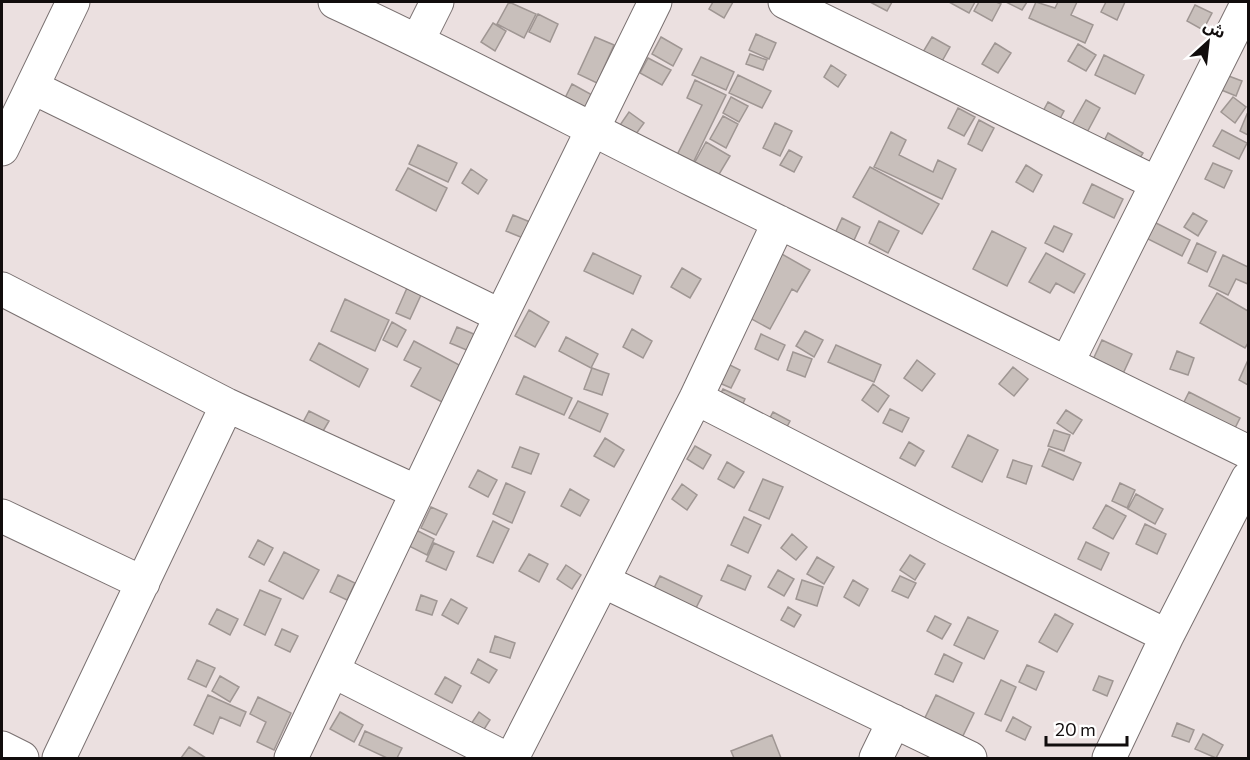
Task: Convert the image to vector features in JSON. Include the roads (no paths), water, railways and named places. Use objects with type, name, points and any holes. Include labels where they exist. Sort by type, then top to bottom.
[{"type":"street","points":[[2,149],[73,2]]},
{"type":"street","points":[[335,2],[418,40],[778,222],[1248,452]]},
{"type":"street","points":[[418,40],[436,2]]},
{"type":"street","points":[[291,759],[501,316],[655,2]]},
{"type":"street","points":[[785,2],[1156,183]]},
{"type":"street","points":[[1067,363],[1248,2]]},
{"type":"street","points":[[32,87],[501,316]]},
{"type":"street","points":[[512,759],[696,398],[778,222]]},
{"type":"street","points":[[2,289],[227,405],[417,492]]},
{"type":"street","points":[[696,398],[949,528],[1167,636]]},
{"type":"street","points":[[59,759],[227,405]]},
{"type":"street","points":[[1109,759],[1167,636],[1248,478]]},
{"type":"street","points":[[2,516],[143,582]]},
{"type":"street","points":[[603,581],[970,759]]},
{"type":"street","points":[[333,671],[505,759]]},
{"type":"street","points":[[876,759],[894,722]]},
{"type":"street","points":[[2,748],[22,759]]}]
